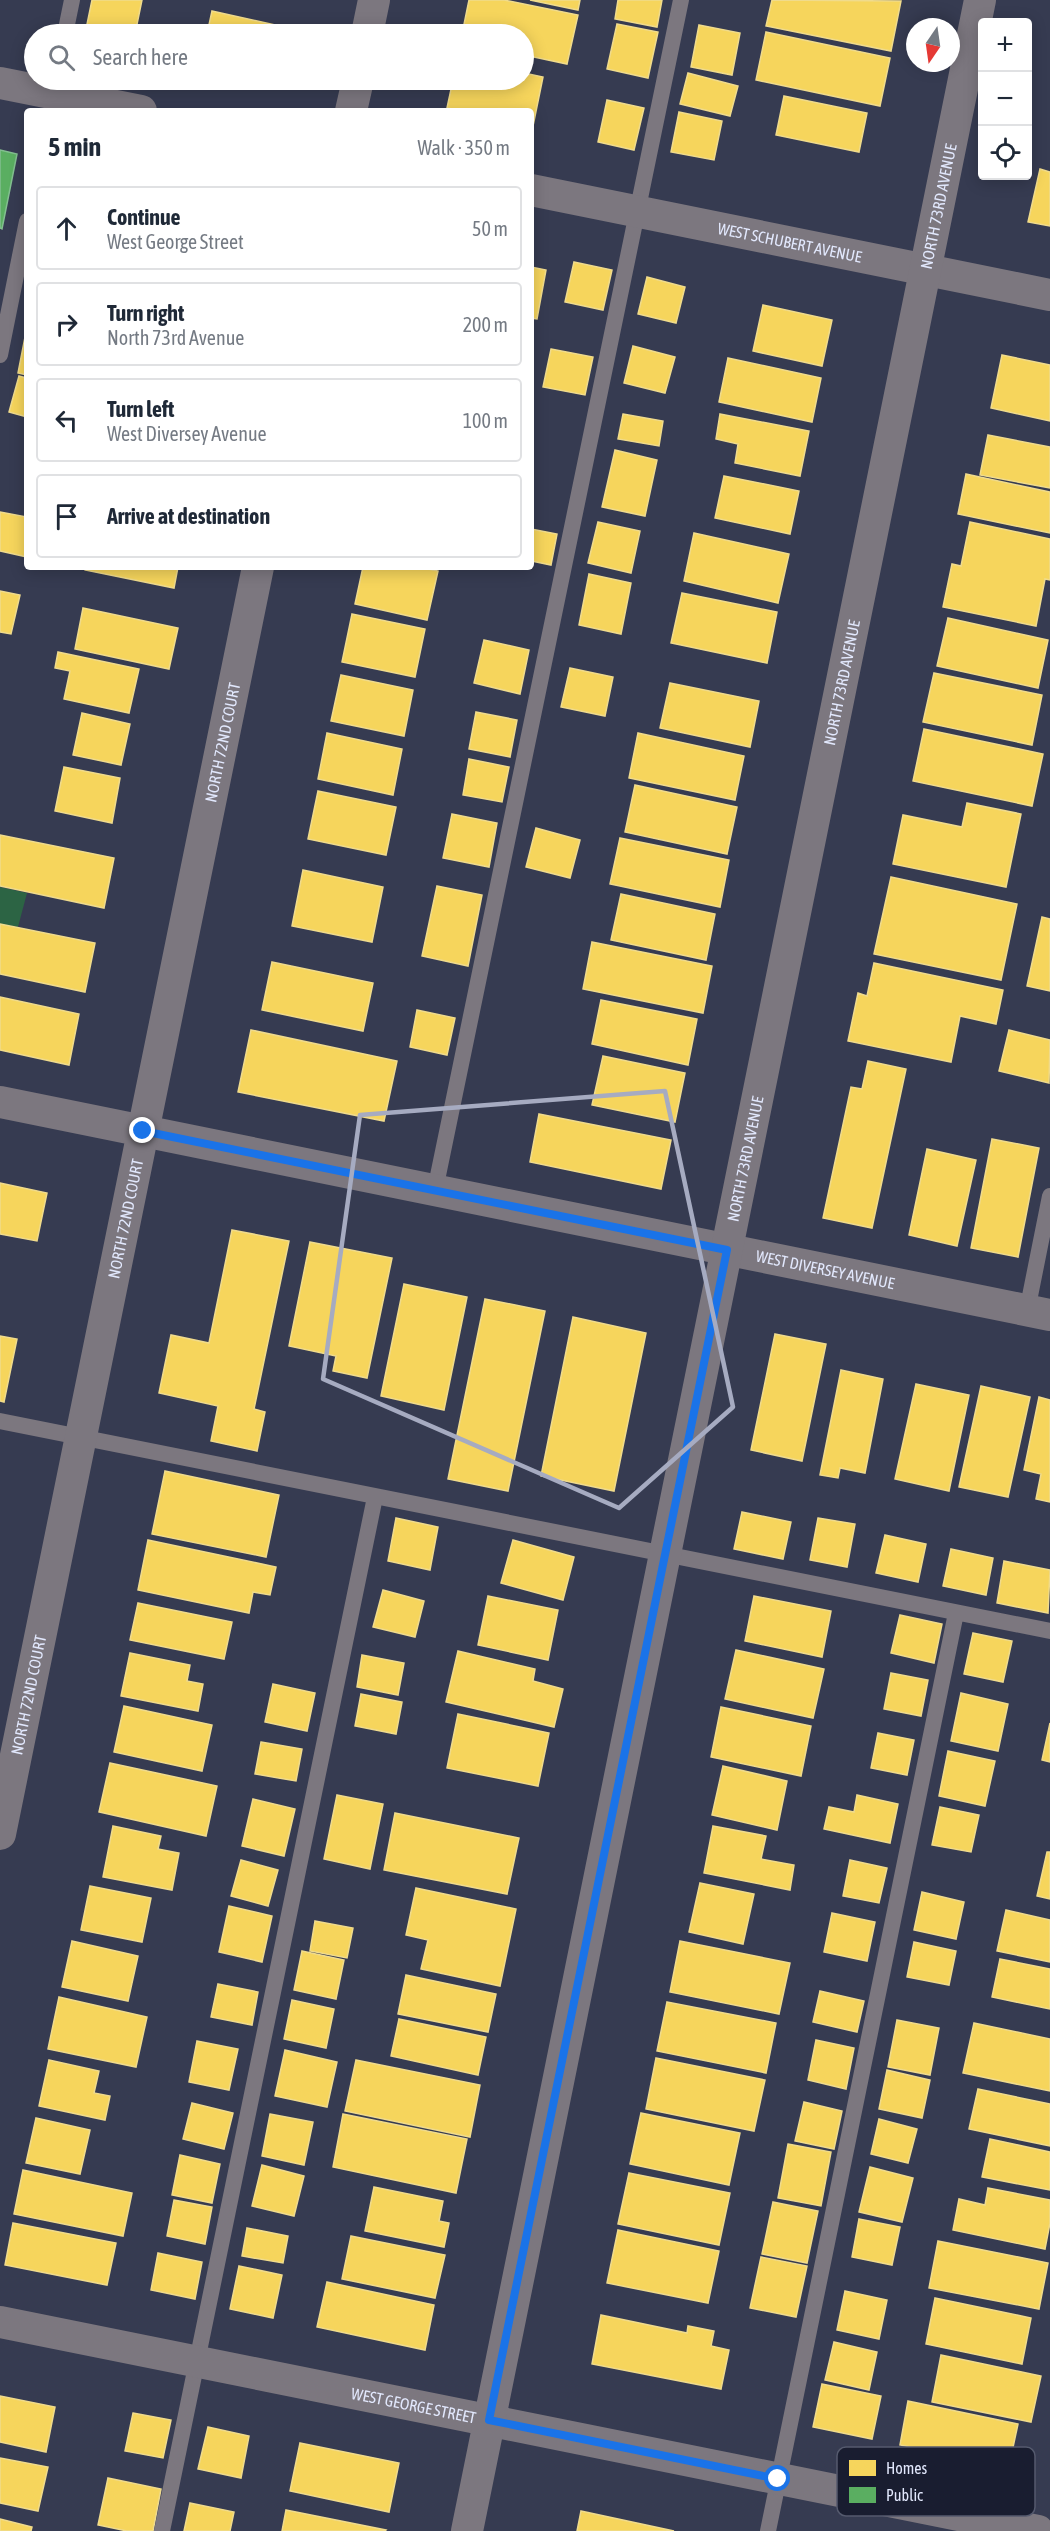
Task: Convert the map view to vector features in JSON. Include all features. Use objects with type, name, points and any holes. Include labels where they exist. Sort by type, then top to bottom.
[{"type":"street","points":[[369,24],[374,0]]},
{"type":"street","name":"NORTH 73RD AVENUE","points":[[467,2531],[980,0]]},
{"type":"street","points":[[0,82],[24,88]]},
{"type":"street","points":[[33,90],[124,108]]},
{"type":"street","points":[[352,108],[356,90]]},
{"type":"street","name":"WEST SCHUBERT AVENUE","points":[[534,191],[1050,295]]},
{"type":"street","name":"NORTH 72ND COURT","points":[[0,1834],[257,570]]},
{"type":"street","name":"WEST DIVERSEY AVENUE","points":[[0,1102],[1039,1313]]},
{"type":"street","name":"WEST GEORGE STREET","points":[[0,2322],[837,2491]]},
{"type":"street","name":"WEST GEORGE STREET","points":[[963,2516],[1038,2531]]},
{"type":"lane","points":[[67,24],[72,0]]},
{"type":"lane","points":[[435,1190],[681,0]]},
{"type":"lane","points":[[0,355],[24,236]]},
{"type":"lane","points":[[1039,1313],[1050,1196]]},
{"type":"lane","points":[[0,1421],[1050,1631]]},
{"type":"lane","points":[[162,2531],[375,1497]]},
{"type":"lane","points":[[768,2531],[957,1613]]},
{"type":"highlighted area","points":[[665,1091],[733,1407],[619,1508],[323,1379],[360,1115]]},
{"type":"green space","points":[[0,887],[27,893],[18,927],[0,924]]},
{"type":"building: Homes","points":[[92,0],[142,0],[137,24],[87,24]]},
{"type":"building: Homes","points":[[469,0],[504,0],[578,15],[567,64],[534,57],[534,24],[464,24]]},
{"type":"building: Homes","points":[[530,0],[580,0],[578,10]]},
{"type":"building: Homes","points":[[618,0],[662,0],[657,27],[615,19]]},
{"type":"building: Homes","points":[[772,0],[901,1],[891,51],[766,26]]},
{"type":"building: Homes","points":[[212,11],[271,24],[209,24]]},
{"type":"building: Homes","points":[[617,24],[658,32],[648,78],[607,69]]},
{"type":"building: Homes","points":[[699,25],[740,33],[732,75],[691,67]]},
{"type":"building: Homes","points":[[766,32],[890,58],[880,106],[756,80]]},
{"type":"building: Homes","points":[[688,73],[738,86],[730,116],[680,104]]},
{"type":"building: Homes","points":[[534,75],[543,77],[534,121],[534,108],[447,108],[451,90],[534,90]]},
{"type":"building: Homes","points":[[784,96],[867,113],[859,152],[776,135]]},
{"type":"building: Homes","points":[[607,100],[644,108],[634,150],[598,142]]},
{"type":"building: Homes","points":[[679,112],[722,121],[714,160],[671,152]]},
{"type":"building: Homes","points":[[1040,169],[1050,172],[1050,226],[1028,222]]},
{"type":"building: Homes","points":[[574,262],[612,270],[603,310],[565,302]]},
{"type":"building: Homes","points":[[534,268],[546,270],[537,319],[534,318]]},
{"type":"building: Homes","points":[[647,277],[685,287],[676,323],[638,314]]},
{"type":"building: Homes","points":[[763,305],[832,320],[822,366],[753,351]]},
{"type":"building: Homes","points":[[24,342],[24,374],[18,373]]},
{"type":"building: Homes","points":[[633,346],[675,357],[665,393],[624,383]]},
{"type":"building: Homes","points":[[551,349],[593,357],[585,395],[543,387]]},
{"type":"building: Homes","points":[[1002,355],[1050,365],[1050,421],[991,408]]},
{"type":"building: Homes","points":[[728,358],[821,378],[812,422],[719,402]]},
{"type":"building: Homes","points":[[19,376],[24,377],[24,416],[9,412]]},
{"type":"building: Homes","points":[[623,414],[663,421],[659,446],[618,439]]},
{"type":"building: Homes","points":[[720,414],[809,431],[800,476],[735,463],[738,444],[716,439]]},
{"type":"building: Homes","points":[[988,435],[1050,447],[1050,488],[980,475]]},
{"type":"building: Homes","points":[[615,450],[657,460],[645,516],[602,507]]},
{"type":"building: Homes","points":[[966,474],[1050,492],[1050,533],[958,514]]},
{"type":"building: Homes","points":[[724,476],[799,491],[790,534],[715,518]]},
{"type":"building: Homes","points":[[0,512],[24,516],[24,556],[0,551]]},
{"type":"building: Homes","points":[[598,522],[640,531],[631,573],[588,563]]},
{"type":"building: Homes","points":[[970,522],[1050,539],[1050,580],[1045,579],[1036,626],[943,607],[952,564],[961,566]]},
{"type":"building: Homes","points":[[534,530],[557,534],[551,565],[534,562]]},
{"type":"building: Homes","points":[[694,533],[789,554],[778,603],[684,581]]},
{"type":"building: Homes","points":[[85,570],[177,570],[174,588]]},
{"type":"building: Homes","points":[[362,570],[438,571],[427,620],[355,604]]},
{"type":"building: Homes","points":[[589,574],[631,583],[621,634],[579,625]]},
{"type":"building: Homes","points":[[0,591],[20,595],[11,634],[0,632]]},
{"type":"building: Homes","points":[[682,593],[777,612],[767,663],[671,643]]},
{"type":"building: Homes","points":[[83,608],[178,628],[169,669],[75,649]]},
{"type":"building: Homes","points":[[352,614],[425,629],[415,677],[342,662]]},
{"type":"building: Homes","points":[[948,618],[1048,640],[1038,688],[937,666]]},
{"type":"building: Homes","points":[[484,640],[529,650],[520,694],[474,683]]},
{"type":"building: Homes","points":[[58,652],[139,669],[129,713],[64,699],[70,671],[55,668]]},
{"type":"building: Homes","points":[[570,668],[613,677],[605,716],[561,707]]},
{"type":"building: Homes","points":[[934,673],[1042,695],[1032,745],[923,722]]},
{"type":"building: Homes","points":[[341,675],[413,690],[404,736],[331,721]]},
{"type":"building: Homes","points":[[670,683],[759,701],[750,747],[660,728]]},
{"type":"building: Homes","points":[[476,712],[517,720],[510,757],[469,749]]},
{"type":"building: Homes","points":[[82,713],[130,724],[121,765],[73,755]]},
{"type":"building: Homes","points":[[924,729],[1043,754],[1032,806],[913,781]]},
{"type":"building: Homes","points":[[327,733],[402,749],[393,795],[318,779]]},
{"type":"building: Homes","points":[[638,733],[744,756],[735,800],[629,778]]},
{"type":"building: Homes","points":[[469,759],[509,767],[502,802],[463,795]]},
{"type":"building: Homes","points":[[64,767],[120,778],[112,823],[55,811]]},
{"type":"building: Homes","points":[[635,785],[737,807],[727,854],[625,832]]},
{"type":"building: Homes","points":[[318,791],[396,807],[386,855],[308,839]]},
{"type":"building: Homes","points":[[967,803],[1021,814],[1006,887],[893,864],[903,815],[962,827]]},
{"type":"building: Homes","points":[[452,814],[497,823],[489,867],[443,858]]},
{"type":"building: Homes","points":[[536,828],[580,840],[570,878],[526,867]]},
{"type":"building: Homes","points":[[0,835],[114,858],[104,908],[0,886]]},
{"type":"building: Homes","points":[[620,838],[729,860],[720,907],[610,884]]},
{"type":"building: Homes","points":[[303,870],[383,887],[372,942],[292,926]]},
{"type":"building: Homes","points":[[891,877],[1017,904],[1001,980],[874,954]]},
{"type":"building: Homes","points":[[437,886],[482,895],[468,966],[422,956]]},
{"type":"building: Homes","points":[[621,894],[715,914],[706,960],[611,940]]},
{"type":"building: Homes","points":[[1042,917],[1050,919],[1050,991],[1027,986]]},
{"type":"building: Homes","points":[[0,924],[95,943],[85,992],[0,974]]},
{"type":"building: Homes","points":[[592,942],[712,966],[703,1013],[583,989]]},
{"type":"building: Homes","points":[[272,962],[373,983],[363,1031],[262,1010]]},
{"type":"building: Homes","points":[[874,963],[1003,990],[996,1024],[960,1016],[951,1062],[848,1041],[858,993],[867,996]]},
{"type":"building: Homes","points":[[0,997],[79,1014],[69,1065],[0,1050]]},
{"type":"building: Homes","points":[[601,1000],[697,1019],[688,1065],[592,1044]]},
{"type":"building: Homes","points":[[417,1010],[455,1018],[447,1055],[410,1047]]},
{"type":"building: Homes","points":[[251,1030],[397,1061],[384,1121],[238,1092]]},
{"type":"building: Homes","points":[[1009,1030],[1050,1040],[1049,1083],[999,1071]]},
{"type":"building: Homes","points":[[603,1056],[685,1073],[675,1122],[592,1105]]},
{"type":"building: Homes","points":[[868,1061],[906,1069],[872,1228],[823,1218],[851,1087],[862,1089]]},
{"type":"building: Homes","points":[[539,1114],[671,1140],[661,1189],[530,1162]]},
{"type":"building: Homes","points":[[992,1139],[1039,1148],[1018,1257],[971,1248]]},
{"type":"building: Homes","points":[[927,1149],[976,1160],[957,1246],[909,1235]]},
{"type":"building: Homes","points":[[0,1183],[47,1193],[37,1241],[0,1234]]},
{"type":"building: Homes","points":[[232,1230],[289,1241],[254,1409],[265,1412],[257,1451],[211,1441],[218,1406],[159,1393],[171,1335],[209,1343]]},
{"type":"building: Homes","points":[[310,1242],[392,1258],[367,1378],[333,1371],[336,1356],[289,1346]]},
{"type":"building: Homes","points":[[404,1284],[467,1297],[444,1410],[381,1396]]},
{"type":"building: Homes","points":[[485,1299],[545,1311],[508,1491],[448,1479]]},
{"type":"building: Homes","points":[[573,1317],[646,1333],[614,1491],[541,1476]]},
{"type":"building: Homes","points":[[775,1334],[826,1344],[802,1461],[751,1450]]},
{"type":"building: Homes","points":[[0,1336],[17,1339],[4,1402],[0,1401]]},
{"type":"building: Homes","points":[[841,1370],[883,1379],[865,1473],[840,1468],[838,1478],[820,1475]]},
{"type":"building: Homes","points":[[916,1384],[969,1395],[949,1491],[895,1479]]},
{"type":"building: Homes","points":[[981,1386],[1030,1397],[1008,1497],[959,1487]]},
{"type":"building: Homes","points":[[1039,1397],[1050,1400],[1050,1502],[1036,1499],[1041,1474],[1024,1470]]},
{"type":"building: Homes","points":[[165,1471],[279,1495],[266,1557],[152,1534]]},
{"type":"building: Homes","points":[[742,1512],[791,1522],[783,1559],[734,1549]]},
{"type":"building: Homes","points":[[396,1518],[438,1527],[430,1570],[388,1561]]},
{"type":"building: Homes","points":[[818,1518],[855,1524],[847,1567],[810,1560]]},
{"type":"building: Homes","points":[[885,1535],[926,1544],[918,1582],[876,1573]]},
{"type":"building: Homes","points":[[148,1540],[276,1567],[270,1595],[253,1592],[249,1613],[138,1590]]},
{"type":"building: Homes","points":[[513,1540],[574,1557],[563,1600],[501,1583]]},
{"type":"building: Homes","points":[[951,1549],[993,1558],[986,1595],[943,1586]]},
{"type":"building: Homes","points":[[1004,1561],[1050,1570],[1048,1613],[997,1603]]},
{"type":"building: Homes","points":[[383,1590],[424,1601],[415,1637],[373,1627]]},
{"type":"building: Homes","points":[[488,1596],[558,1610],[548,1660],[478,1645]]},
{"type":"building: Homes","points":[[754,1596],[831,1611],[822,1657],[745,1641]]},
{"type":"building: Homes","points":[[138,1603],[232,1622],[224,1659],[130,1640]]},
{"type":"building: Homes","points":[[900,1615],[942,1624],[934,1663],[891,1653]]},
{"type":"building: Homes","points":[[973,1633],[1012,1641],[1003,1682],[964,1674]]},
{"type":"building: Homes","points":[[736,1650],[824,1669],[813,1718],[725,1699]]},
{"type":"building: Homes","points":[[458,1651],[535,1669],[533,1681],[563,1689],[554,1727],[446,1702]]},
{"type":"building: Homes","points":[[130,1653],[190,1665],[187,1681],[203,1684],[198,1711],[121,1696]]},
{"type":"building: Homes","points":[[362,1655],[404,1663],[398,1695],[357,1687]]},
{"type":"building: Homes","points":[[891,1673],[928,1680],[921,1716],[884,1709]]},
{"type":"building: Homes","points":[[273,1684],[315,1693],[307,1731],[265,1722]]},
{"type":"building: Homes","points":[[961,1693],[1008,1704],[998,1751],[951,1741]]},
{"type":"building: Homes","points":[[361,1694],[402,1702],[396,1734],[355,1726]]},
{"type":"building: Homes","points":[[124,1706],[212,1725],[202,1771],[114,1752]]},
{"type":"building: Homes","points":[[721,1707],[811,1726],[801,1776],[711,1757]]},
{"type":"building: Homes","points":[[458,1714],[549,1733],[538,1786],[447,1768]]},
{"type":"building: Homes","points":[[1050,1723],[1050,1762],[1042,1760]]},
{"type":"building: Homes","points":[[878,1733],[914,1740],[907,1775],[871,1768]]},
{"type":"building: Homes","points":[[261,1742],[302,1749],[296,1781],[255,1774]]},
{"type":"building: Homes","points":[[948,1751],[995,1761],[985,1806],[939,1796]]},
{"type":"building: Homes","points":[[110,1763],[217,1786],[206,1836],[99,1812]]},
{"type":"building: Homes","points":[[723,1766],[787,1781],[777,1830],[712,1815]]},
{"type":"building: Homes","points":[[337,1795],[383,1804],[370,1869],[324,1859]]},
{"type":"building: Homes","points":[[857,1795],[898,1804],[890,1843],[824,1829],[829,1807],[854,1812]]},
{"type":"building: Homes","points":[[253,1799],[295,1809],[284,1856],[242,1846]]},
{"type":"building: Homes","points":[[940,1807],[979,1815],[971,1852],[932,1845]]},
{"type":"building: Homes","points":[[395,1813],[519,1838],[507,1894],[384,1870]]},
{"type":"building: Homes","points":[[113,1826],[161,1836],[158,1849],[179,1853],[172,1890],[103,1877]]},
{"type":"building: Homes","points":[[713,1826],[766,1836],[761,1859],[794,1865],[790,1890],[704,1873]]},
{"type":"building: Homes","points":[[1047,1852],[1050,1852],[1050,1899],[1037,1896]]},
{"type":"building: Homes","points":[[241,1860],[278,1870],[268,1906],[231,1896]]},
{"type":"building: Homes","points":[[850,1860],[887,1868],[879,1903],[843,1896]]},
{"type":"building: Homes","points":[[700,1883],[754,1894],[743,1944],[689,1932]]},
{"type":"building: Homes","points":[[90,1886],[151,1898],[142,1942],[81,1930]]},
{"type":"building: Homes","points":[[416,1888],[516,1909],[500,1986],[421,1969],[428,1940],[406,1935]]},
{"type":"building: Homes","points":[[922,1892],[964,1902],[956,1939],[914,1930]]},
{"type":"building: Homes","points":[[229,1906],[272,1916],[262,1962],[219,1952]]},
{"type":"building: Homes","points":[[1006,1910],[1050,1920],[1050,1962],[997,1951]]},
{"type":"building: Homes","points":[[832,1913],[875,1922],[867,1961],[824,1952]]},
{"type":"building: Homes","points":[[315,1921],[353,1928],[347,1958],[310,1951]]},
{"type":"building: Homes","points":[[72,1941],[138,1956],[128,2001],[62,1987]]},
{"type":"building: Homes","points":[[680,1941],[790,1963],[779,2014],[670,1992]]},
{"type":"building: Homes","points":[[914,1942],[956,1951],[949,1985],[907,1977]]},
{"type":"building: Homes","points":[[302,1951],[344,1960],[336,1999],[294,1990]]},
{"type":"building: Homes","points":[[1000,1959],[1050,1969],[1050,2009],[992,1997]]},
{"type":"building: Homes","points":[[406,1975],[496,1994],[488,2032],[398,2014]]},
{"type":"building: Homes","points":[[218,1984],[258,1992],[252,2025],[211,2017]]},
{"type":"building: Homes","points":[[820,1991],[864,2001],[857,2032],[813,2022]]},
{"type":"building: Homes","points":[[59,1997],[147,2017],[136,2067],[48,2049]]},
{"type":"building: Homes","points":[[292,2000],[334,2009],[326,2048],[284,2039]]},
{"type":"building: Homes","points":[[667,2002],[776,2023],[766,2073],[657,2051]]},
{"type":"building: Homes","points":[[399,2019],[486,2037],[478,2075],[391,2056]]},
{"type":"building: Homes","points":[[897,2020],[939,2028],[930,2075],[888,2067]]},
{"type":"building: Homes","points":[[974,2023],[1050,2039],[1050,2091],[963,2073]]},
{"type":"building: Homes","points":[[816,2040],[854,2048],[846,2089],[808,2080]]},
{"type":"building: Homes","points":[[197,2041],[238,2049],[229,2090],[189,2082]]},
{"type":"building: Homes","points":[[285,2050],[337,2062],[327,2107],[275,2096]]},
{"type":"building: Homes","points":[[656,2058],[765,2080],[754,2131],[646,2109]]},
{"type":"building: Homes","points":[[49,2060],[99,2071],[94,2093],[110,2096],[105,2120],[39,2106]]},
{"type":"building: Homes","points":[[356,2060],[480,2085],[470,2137],[345,2111]]},
{"type":"building: Homes","points":[[887,2070],[930,2080],[922,2118],[879,2109]]},
{"type":"building: Homes","points":[[978,2089],[1050,2104],[1050,2146],[969,2129]]},
{"type":"building: Homes","points":[[804,2102],[842,2111],[834,2149],[795,2141]]},
{"type":"building: Homes","points":[[192,2103],[233,2113],[224,2149],[183,2139]]},
{"type":"building: Homes","points":[[641,2113],[740,2133],[729,2185],[630,2164]]},
{"type":"building: Homes","points":[[270,2114],[313,2122],[304,2165],[262,2156]]},
{"type":"building: Homes","points":[[343,2114],[467,2139],[456,2193],[333,2167]]},
{"type":"building: Homes","points":[[36,2118],[90,2130],[80,2174],[26,2163]]},
{"type":"building: Homes","points":[[879,2119],[917,2129],[908,2163],[871,2154]]},
{"type":"building: Homes","points":[[990,2139],[1050,2152],[1050,2190],[982,2177]]},
{"type":"building: Homes","points":[[788,2144],[831,2152],[821,2206],[778,2198]]},
{"type":"building: Homes","points":[[180,2155],[220,2164],[212,2203],[172,2195]]},
{"type":"building: Homes","points":[[262,2165],[304,2176],[294,2216],[252,2206]]},
{"type":"building: Homes","points":[[870,2167],[913,2178],[902,2222],[859,2212]]},
{"type":"building: Homes","points":[[23,2170],[132,2193],[123,2236],[14,2214]]},
{"type":"building: Homes","points":[[629,2173],[730,2193],[719,2245],[618,2224]]},
{"type":"building: Homes","points":[[374,2187],[443,2201],[439,2221],[449,2223],[444,2247],[365,2231]]},
{"type":"building: Homes","points":[[988,2188],[1050,2200],[1050,2223],[1045,2249],[953,2230],[959,2199],[985,2205]]},
{"type":"building: Homes","points":[[174,2200],[212,2207],[205,2244],[167,2236]]},
{"type":"building: Homes","points":[[773,2202],[818,2211],[807,2263],[762,2254]]},
{"type":"building: Homes","points":[[859,2219],[900,2227],[892,2265],[852,2257]]},
{"type":"building: Homes","points":[[13,2223],[116,2243],[107,2285],[5,2265]]},
{"type":"building: Homes","points":[[247,2228],[288,2236],[283,2263],[242,2256]]},
{"type":"building: Homes","points":[[618,2230],[719,2251],[708,2303],[607,2283]]},
{"type":"building: Homes","points":[[351,2236],[445,2255],[435,2298],[342,2279]]},
{"type":"building: Homes","points":[[938,2241],[1048,2263],[1039,2309],[929,2288]]},
{"type":"building: Homes","points":[[158,2253],[202,2262],[195,2299],[151,2290]]},
{"type":"building: Homes","points":[[761,2257],[807,2266],[796,2317],[750,2308]]},
{"type":"building: Homes","points":[[239,2266],[282,2275],[273,2318],[230,2309]]},
{"type":"building: Homes","points":[[327,2282],[434,2305],[425,2350],[317,2327]]},
{"type":"building: Homes","points":[[845,2291],[887,2300],[879,2339],[837,2330]]},
{"type":"building: Homes","points":[[935,2298],[1031,2318],[1022,2364],[926,2344]]},
{"type":"building: Homes","points":[[601,2315],[687,2333],[688,2326],[714,2331],[711,2346],[729,2350],[721,2389],[592,2364]]},
{"type":"building: Homes","points":[[834,2342],[877,2352],[869,2390],[825,2380]]},
{"type":"building: Homes","points":[[941,2355],[1041,2376],[1031,2422],[932,2402]]},
{"type":"building: Homes","points":[[822,2384],[881,2396],[872,2439],[813,2427]]},
{"type":"building: Homes","points":[[0,2396],[55,2407],[46,2452],[0,2442]]},
{"type":"building: Homes","points":[[908,2401],[1018,2424],[1013,2447],[910,2447],[900,2445]]},
{"type":"building: Homes","points":[[133,2413],[171,2420],[163,2458],[125,2451]]},
{"type":"building: Homes","points":[[208,2427],[249,2436],[241,2478],[198,2469]]},
{"type":"building: Homes","points":[[300,2443],[399,2463],[389,2512],[290,2491]]},
{"type":"building: Homes","points":[[0,2458],[48,2467],[38,2511],[0,2503]]},
{"type":"building: Homes","points":[[108,2478],[161,2489],[153,2531],[127,2531],[98,2525]]},
{"type":"building: Homes","points":[[190,2503],[234,2512],[230,2531],[184,2531]]},
{"type":"building: Homes","points":[[286,2510],[386,2530],[282,2531]]},
{"type":"building: Homes","points":[[581,2511],[674,2531],[577,2531]]},
{"type":"building: Homes","points":[[0,2519],[32,2527],[31,2531],[0,2531]]},
{"type":"building: Public","points":[[0,150],[17,154],[2,229],[0,228]]},
{"type":"route","points":[[143,1131],[727,1250],[489,2420],[778,2479]]}]
